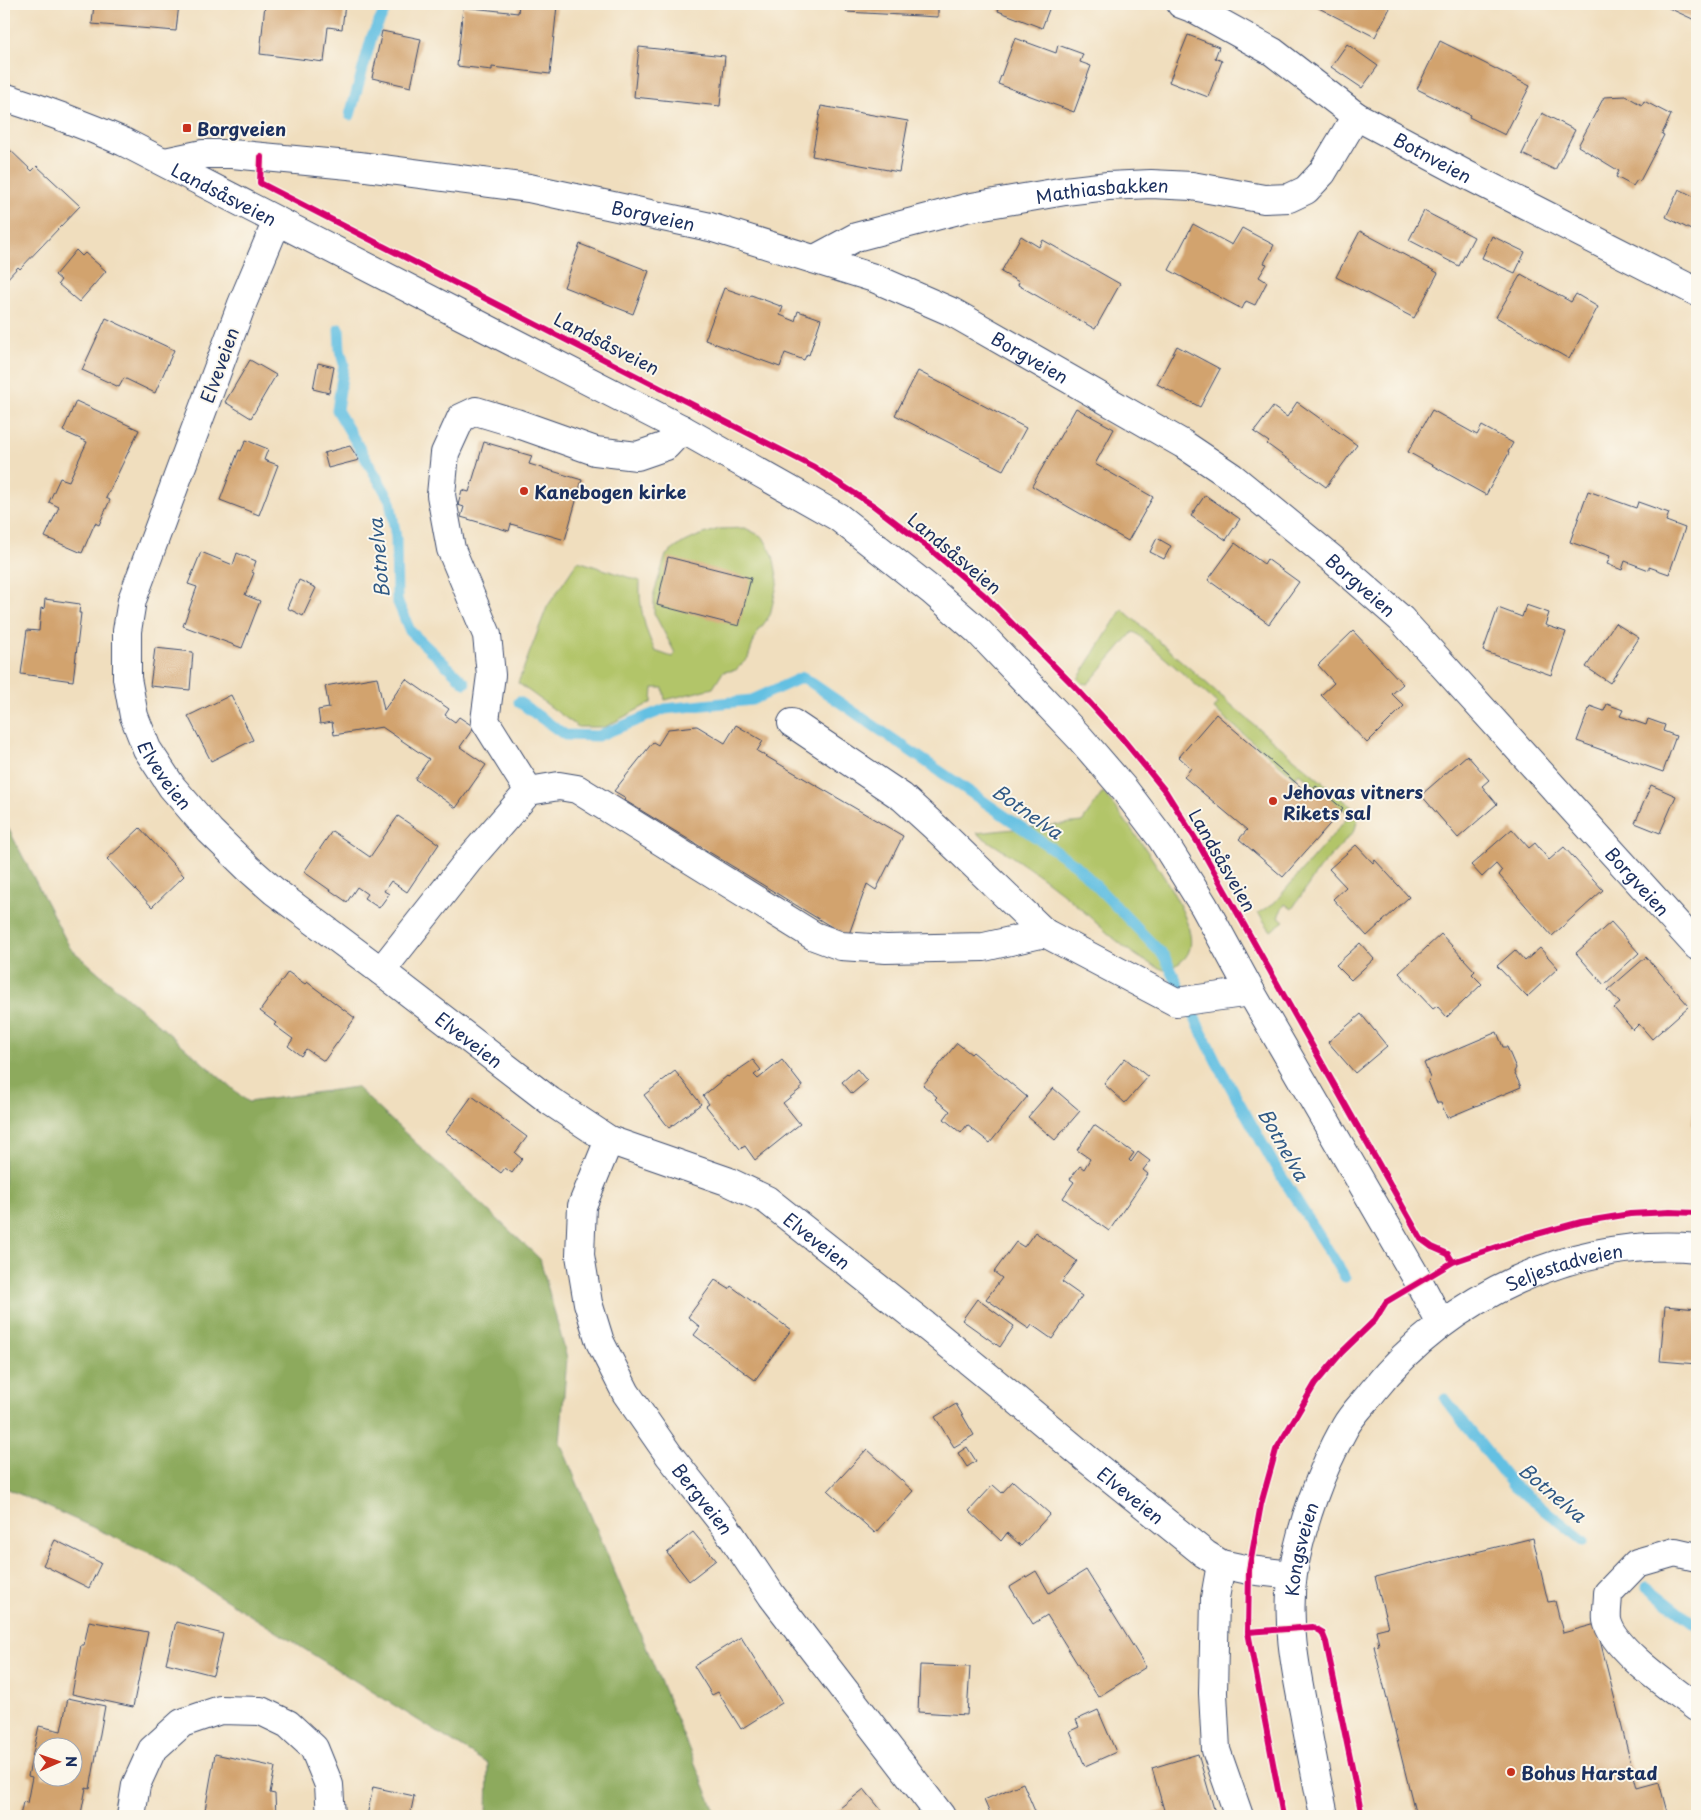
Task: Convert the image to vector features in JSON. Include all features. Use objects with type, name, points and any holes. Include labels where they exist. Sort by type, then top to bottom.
[{"type":"street","name":"Botnveien","points":[[1181,4],[1197,10],[1273,52],[1356,116],[1467,175],[1697,292]]},
{"type":"street","name":"Landsåsveien","points":[[4,97],[80,123],[165,162],[682,429],[838,518],[932,591],[978,631],[1080,738],[1124,789],[1162,839],[1204,906],[1251,992],[1441,1324]]},
{"type":"street","name":"Mathiasbakken","points":[[816,259],[865,234],[966,208],[1065,191],[1151,184],[1192,186],[1264,199],[1289,198],[1306,190],[1322,173],[1356,116]]},
{"type":"street","name":"Borgveien","points":[[165,162],[204,154],[232,154],[359,166],[520,187],[710,227],[874,278],[952,312],[1183,444],[1232,477],[1331,558],[1401,619],[1697,946]]},
{"type":"street","name":"Elveveien","points":[[277,221],[242,304],[132,600],[127,631],[127,678],[134,716],[147,749],[172,787],[210,831],[274,891],[550,1102],[609,1140],[727,1181],[767,1200],[931,1330],[1205,1554],[1221,1564],[1249,1570],[1292,1575]]},
{"type":"street","points":[[529,791],[484,721],[491,675],[487,635],[451,549],[441,495],[445,453],[460,418],[476,411],[595,451],[637,456],[666,446],[682,429]]},
{"type":"street","points":[[792,722],[902,797],[1045,933],[1176,1002],[1251,992]]},
{"type":"street","points":[[381,971],[468,861],[529,791],[558,786],[577,789],[814,936],[841,946],[886,949],[984,947],[1045,933]]},
{"type":"street","name":"Bergveien","points":[[609,1140],[582,1206],[580,1255],[588,1303],[600,1342],[626,1393],[669,1456],[725,1526],[772,1596],[941,1816]]},
{"type":"street","name":"Seljestadveien","points":[[1441,1324],[1510,1283],[1556,1265],[1594,1255],[1637,1248],[1680,1246],[1697,1248]]},
{"type":"street","name":"Kongsveien","points":[[1324,1816],[1290,1630],[1292,1575],[1301,1534],[1316,1491],[1346,1425],[1390,1370],[1441,1324]]},
{"type":"street","points":[[1686,1555],[1637,1563],[1608,1593],[1607,1621],[1618,1642],[1642,1666],[1697,1708]]},
{"type":"street","points":[[1221,1564],[1215,1598],[1213,1693],[1216,1750],[1239,1816]]},
{"type":"street","points":[[131,1816],[136,1785],[152,1750],[182,1723],[220,1710],[261,1711],[288,1724],[314,1748],[329,1785],[331,1816]]},
{"type":"green space","points":[[745,528],[763,537],[773,555],[778,581],[770,615],[756,635],[748,658],[736,670],[723,672],[713,688],[665,700],[663,688],[653,688],[652,702],[605,727],[578,727],[518,683],[547,607],[578,561],[640,581],[641,608],[651,642],[655,651],[672,657],[675,653],[654,613],[654,593],[666,555],[681,544],[698,536],[719,529]]},
{"type":"green space","points":[[1122,609],[1252,723],[1359,813],[1355,830],[1319,869],[1292,909],[1285,904],[1278,916],[1284,921],[1271,931],[1258,913],[1274,903],[1350,815],[1299,773],[1295,778],[1214,709],[1218,704],[1136,633],[1133,632],[1088,684],[1082,683],[1078,679]]},
{"type":"green space","points":[[1103,792],[1159,869],[1184,916],[1190,936],[1189,951],[1183,960],[1167,971],[1152,965],[1124,947],[1051,884],[976,833],[1082,822]]},
{"type":"green space","points":[[4,820],[70,948],[248,1102],[356,1087],[540,1259],[567,1358],[560,1442],[717,1816],[487,1816],[488,1764],[154,1555],[6,1488],[4,1494]]},
{"type":"building","points":[[94,4],[179,4],[176,31],[92,24]]},
{"type":"building","points":[[265,4],[345,4],[342,29],[328,27],[324,62],[260,54]]},
{"type":"building","points":[[519,4],[557,5],[550,74],[492,67],[492,70],[457,66],[463,7],[518,13]]},
{"type":"building","points":[[846,4],[938,4],[938,17],[846,12]]},
{"type":"building","points":[[1001,4],[1051,4],[1042,28],[998,11]]},
{"type":"building","points":[[1311,4],[1392,4],[1375,37]]},
{"type":"building","points":[[1660,4],[1697,4],[1697,21]]},
{"type":"building","points":[[382,31],[421,39],[411,87],[372,78]]},
{"type":"building","points":[[1188,35],[1219,47],[1215,58],[1222,61],[1208,97],[1169,82]]},
{"type":"building","points":[[1015,38],[1056,53],[1058,45],[1083,54],[1080,62],[1091,66],[1074,112],[998,84]]},
{"type":"building","points":[[1440,41],[1530,86],[1505,135],[1469,117],[1470,115],[1417,89]]},
{"type":"building","points":[[1347,44],[1378,66],[1362,88],[1331,67]]},
{"type":"building","points":[[639,47],[725,56],[720,106],[634,97]]},
{"type":"building","points":[[1626,96],[1642,105],[1644,101],[1671,115],[1662,134],[1664,135],[1640,181],[1637,180],[1633,186],[1616,177],[1619,171],[1578,146],[1604,97]]},
{"type":"building","points":[[821,106],[908,121],[899,172],[812,156]]},
{"type":"building","points":[[1542,113],[1575,130],[1555,170],[1522,154]]},
{"type":"building","points":[[7,147],[32,171],[37,166],[80,206],[20,269],[18,267],[5,281],[4,222],[7,219],[4,217],[4,151]]},
{"type":"building","points":[[1679,189],[1697,198],[1697,218],[1691,230],[1666,217]]},
{"type":"building","points":[[1424,211],[1474,237],[1459,266],[1409,240]]},
{"type":"building","points":[[1193,224],[1232,245],[1242,228],[1274,245],[1264,263],[1267,264],[1259,277],[1267,282],[1255,305],[1246,301],[1242,309],[1169,270]]},
{"type":"building","points":[[1360,231],[1438,273],[1414,318],[1336,277]]},
{"type":"building","points":[[1021,236],[1039,247],[1043,240],[1120,284],[1095,329],[1018,285],[1019,282],[1001,272]]},
{"type":"building","points":[[1492,236],[1525,252],[1515,273],[1482,258]]},
{"type":"building","points":[[580,244],[649,271],[633,314],[564,287]]},
{"type":"building","points":[[76,250],[82,256],[85,253],[106,271],[79,302],[58,284],[61,280],[55,275]]},
{"type":"building","points":[[1521,274],[1571,302],[1576,294],[1598,307],[1569,359],[1496,317]]},
{"type":"building","points":[[724,288],[750,297],[751,295],[783,307],[780,315],[795,321],[798,311],[821,319],[809,355],[807,354],[804,360],[785,353],[780,367],[705,340]]},
{"type":"building","points":[[106,318],[174,350],[155,393],[124,378],[119,387],[82,370]]},
{"type":"building","points":[[1177,346],[1220,369],[1200,407],[1157,384]]},
{"type":"building","points":[[250,360],[276,375],[251,418],[225,402]]},
{"type":"building","points":[[318,363],[334,367],[329,393],[313,389]]},
{"type":"building","points":[[918,371],[1026,428],[1003,470],[895,415]]},
{"type":"building","points":[[76,401],[139,430],[106,498],[110,500],[99,525],[95,523],[82,553],[45,537],[59,507],[49,502],[60,478],[69,481],[87,442],[63,431]]},
{"type":"building","points":[[1297,402],[1357,445],[1326,487],[1267,444],[1269,442],[1254,432],[1273,407],[1287,417]]},
{"type":"building","points":[[1076,408],[1114,429],[1095,464],[1153,497],[1128,541],[1032,486]]},
{"type":"building","points":[[1432,410],[1477,435],[1482,426],[1513,443],[1486,495],[1408,452]]},
{"type":"building","points":[[246,440],[268,449],[264,460],[278,465],[259,515],[220,500],[239,450],[241,451]]},
{"type":"building","name":"Kanebogen kirke","points":[[484,442],[532,456],[529,464],[582,480],[565,540],[511,524],[509,531],[461,517],[464,507],[458,505],[462,490],[469,492]]},
{"type":"building","points":[[350,446],[359,460],[328,468],[324,453]]},
{"type":"building","points":[[1588,491],[1636,508],[1638,502],[1669,513],[1666,521],[1685,528],[1669,574],[1649,567],[1649,570],[1625,561],[1622,570],[1607,564],[1610,556],[1570,542]]},
{"type":"building","points":[[1205,495],[1240,519],[1226,540],[1191,516]]},
{"type":"building","points":[[1157,538],[1171,546],[1164,559],[1150,552]]},
{"type":"building","points":[[1235,543],[1264,564],[1267,559],[1299,582],[1269,624],[1208,580]]},
{"type":"building","points":[[201,552],[233,565],[237,553],[256,561],[252,572],[254,573],[245,595],[260,601],[242,648],[183,626],[197,587],[188,584]]},
{"type":"building","points":[[668,557],[751,578],[739,626],[657,605]]},
{"type":"building","points":[[299,580],[316,588],[303,616],[287,608]]},
{"type":"building","points":[[45,599],[80,604],[79,613],[81,613],[73,681],[21,674],[27,630],[39,631],[41,608],[44,609]]},
{"type":"building","points":[[1526,605],[1549,613],[1545,625],[1566,632],[1551,675],[1483,651],[1498,608],[1522,617]]},
{"type":"building","points":[[1615,623],[1639,638],[1610,683],[1586,667]]},
{"type":"building","points":[[1353,631],[1403,684],[1392,694],[1404,706],[1367,743],[1321,695],[1334,683],[1318,665]]},
{"type":"building","points":[[155,648],[193,652],[190,690],[150,686]]},
{"type":"building","points":[[377,677],[384,710],[406,679],[449,709],[445,715],[455,722],[459,717],[474,727],[460,747],[486,765],[456,808],[415,779],[429,759],[382,727],[334,735],[332,722],[320,724],[318,710],[329,708],[325,686]]},
{"type":"building","points":[[231,695],[253,740],[211,761],[188,716]]},
{"type":"building","points":[[1607,704],[1623,710],[1620,716],[1646,725],[1648,719],[1665,725],[1663,731],[1676,736],[1663,772],[1577,741],[1590,706],[1604,711]]},
{"type":"building","name":"Jehovas vitners Rikets sal","points":[[1216,714],[1309,794],[1316,786],[1343,809],[1283,877],[1239,839],[1247,830],[1184,777],[1191,768],[1179,757]]},
{"type":"building","points":[[736,725],[763,741],[757,751],[903,836],[876,890],[867,884],[848,937],[624,800],[626,798],[614,791],[653,742],[658,745],[668,729],[697,726],[725,743]]},
{"type":"building","points":[[1467,755],[1489,780],[1482,786],[1497,804],[1458,838],[1421,795]]},
{"type":"building","points":[[1651,785],[1676,796],[1660,833],[1635,823]]},
{"type":"building","points":[[398,816],[439,844],[407,892],[391,881],[384,891],[389,894],[379,908],[364,898],[367,894],[357,887],[347,902],[304,872],[332,831],[370,857]]},
{"type":"building","points":[[140,828],[184,876],[152,907],[107,859]]},
{"type":"building","points":[[1512,829],[1529,848],[1535,843],[1549,860],[1564,847],[1603,890],[1552,936],[1499,875],[1502,871],[1496,864],[1482,877],[1471,865]]},
{"type":"building","points":[[1356,845],[1373,863],[1375,860],[1409,897],[1367,936],[1333,899],[1346,887],[1329,869]]},
{"type":"building","points":[[1611,922],[1639,953],[1604,985],[1576,953]]},
{"type":"building","points":[[1441,934],[1475,971],[1472,974],[1482,984],[1447,1017],[1437,1006],[1433,1009],[1399,973]]},
{"type":"building","points":[[1360,943],[1374,959],[1351,980],[1336,965]]},
{"type":"building","points":[[1540,948],[1558,968],[1527,997],[1497,966],[1515,950],[1525,961]]},
{"type":"building","points":[[1646,957],[1689,1006],[1652,1039],[1639,1024],[1633,1030],[1614,1008],[1620,1003],[1608,990]]},
{"type":"building","points":[[288,972],[305,984],[307,982],[355,1018],[324,1061],[306,1049],[301,1056],[288,1046],[293,1039],[274,1025],[276,1023],[260,1011]]},
{"type":"building","points":[[1361,1014],[1387,1046],[1355,1073],[1328,1042]]},
{"type":"building","points":[[1497,1032],[1503,1047],[1507,1047],[1516,1068],[1514,1072],[1521,1087],[1447,1118],[1441,1103],[1437,1103],[1428,1081],[1430,1078],[1424,1063]]},
{"type":"building","points":[[957,1043],[971,1054],[973,1052],[1027,1097],[990,1143],[967,1125],[961,1133],[944,1119],[950,1111],[935,1099],[937,1097],[923,1085]]},
{"type":"building","points":[[1125,1058],[1148,1077],[1125,1103],[1104,1084]]},
{"type":"building","points":[[753,1060],[761,1070],[754,1075],[758,1079],[782,1060],[803,1087],[783,1103],[800,1124],[755,1160],[745,1146],[740,1149],[706,1106],[709,1104],[703,1096],[727,1076]]},
{"type":"building","points":[[857,1069],[867,1081],[852,1094],[842,1082]]},
{"type":"building","points":[[675,1071],[701,1104],[669,1128],[644,1095]]},
{"type":"building","points":[[1696,1082],[1697,1124],[1692,1124]]},
{"type":"building","points":[[1053,1088],[1080,1111],[1055,1140],[1028,1117]]},
{"type":"building","points":[[472,1096],[527,1137],[515,1153],[522,1159],[512,1173],[505,1168],[501,1173],[446,1132]]},
{"type":"building","points":[[1094,1125],[1134,1153],[1129,1160],[1131,1162],[1138,1152],[1150,1161],[1143,1170],[1148,1174],[1109,1231],[1063,1198],[1074,1182],[1070,1179],[1080,1166],[1084,1169],[1090,1159],[1077,1150]]},
{"type":"building","points":[[1035,1232],[1077,1261],[1062,1282],[1082,1296],[1052,1339],[1032,1325],[1029,1329],[986,1299],[1002,1278],[994,1272],[1016,1242],[1024,1247]]},
{"type":"building","points":[[715,1280],[729,1289],[731,1286],[791,1330],[755,1380],[694,1335],[700,1327],[688,1317]]},
{"type":"building","points":[[977,1299],[1014,1326],[1000,1347],[962,1320]]},
{"type":"building","points":[[1665,1306],[1697,1309],[1697,1364],[1660,1361]]},
{"type":"building","points":[[956,1404],[974,1435],[954,1447],[935,1417]]},
{"type":"building","points":[[967,1447],[976,1461],[967,1467],[958,1453]]},
{"type":"building","points":[[867,1449],[913,1491],[875,1533],[828,1491]]},
{"type":"building","points":[[1013,1481],[1050,1514],[1021,1546],[1007,1533],[1001,1541],[969,1511],[993,1485],[1002,1493]]},
{"type":"building","points":[[693,1532],[716,1560],[689,1581],[667,1553]]},
{"type":"building","points":[[1533,1538],[1548,1602],[1555,1601],[1563,1633],[1596,1624],[1637,1788],[1659,1782],[1668,1816],[1416,1816],[1374,1646],[1379,1645],[1376,1630],[1388,1627],[1375,1577]]},
{"type":"building","points":[[55,1540],[101,1563],[89,1588],[43,1565]]},
{"type":"building","points":[[1086,1570],[1146,1667],[1098,1697],[1047,1615],[1033,1624],[1010,1587],[1036,1571],[1049,1593]]},
{"type":"building","points":[[89,1621],[148,1632],[133,1707],[72,1694],[81,1645],[84,1645]]},
{"type":"building","points":[[176,1622],[223,1634],[213,1675],[166,1663]]},
{"type":"building","points":[[741,1637],[782,1703],[741,1729],[718,1692],[712,1695],[694,1666]]},
{"type":"building","points":[[920,1665],[970,1667],[967,1715],[918,1712]]},
{"type":"building","points":[[68,1698],[105,1706],[90,1789],[86,1788],[81,1814],[86,1816],[20,1816],[23,1802],[27,1803],[32,1777],[32,1788],[82,1788],[82,1738],[36,1738],[39,1726],[61,1731]]},
{"type":"building","points":[[1098,1710],[1116,1752],[1085,1766],[1070,1731],[1079,1727],[1076,1720]]},
{"type":"building","points":[[215,1754],[275,1767],[270,1793],[275,1794],[276,1816],[204,1816]]},
{"type":"building","points":[[1198,1754],[1216,1816],[1154,1816],[1154,1813],[1164,1810],[1152,1768]]},
{"type":"building","points":[[32,1758],[32,1777],[28,1776]]},
{"type":"building","points":[[1023,1783],[1037,1816],[991,1816],[984,1800]]},
{"type":"building","points":[[373,1787],[414,1796],[410,1816],[367,1816]]},
{"type":"building","points":[[864,1789],[886,1816],[830,1816]]},
{"type":"waterway","name":"Botnelva","points":[[350,115],[372,36],[388,4]]},
{"type":"waterway","name":"Botnelva","points":[[339,329],[340,350],[344,364],[337,410],[390,500],[396,538],[397,600],[410,631],[465,683]]},
{"type":"waterway","name":"Botnelva","points":[[519,702],[565,735],[598,736],[665,709],[752,700],[803,677],[1076,865],[1164,956],[1216,1061],[1275,1166],[1345,1277]]},
{"type":"waterway","name":"Botnelva","points":[[1445,1399],[1512,1484],[1583,1540]]},
{"type":"waterway","name":"Botnelva","points":[[1647,1587],[1697,1626]]},
{"type":"cycle path","points":[[261,157],[260,183],[814,467],[874,506],[925,545],[984,595],[1078,690],[1121,737],[1166,792],[1198,843],[1421,1239],[1432,1247],[1448,1254],[1453,1262]]},
{"type":"cycle path","points":[[1283,1816],[1248,1632],[1249,1570],[1261,1504],[1276,1450],[1315,1384],[1341,1353],[1375,1320],[1386,1302],[1453,1262],[1526,1237],[1581,1222],[1630,1214],[1697,1213]]},
{"type":"cycle path","points":[[1248,1632],[1313,1627],[1322,1632],[1326,1642],[1362,1816]]},
{"type":"place","name":"Borgveien","points":[[187,128]]},
{"type":"place","name":"Kanebogen kirke","points":[[524,491]]},
{"type":"place","name":"Jehovas vitners Rikets sal","points":[[1273,801]]},
{"type":"place","name":"Bohus Harstad","points":[[1511,1772]]}]
